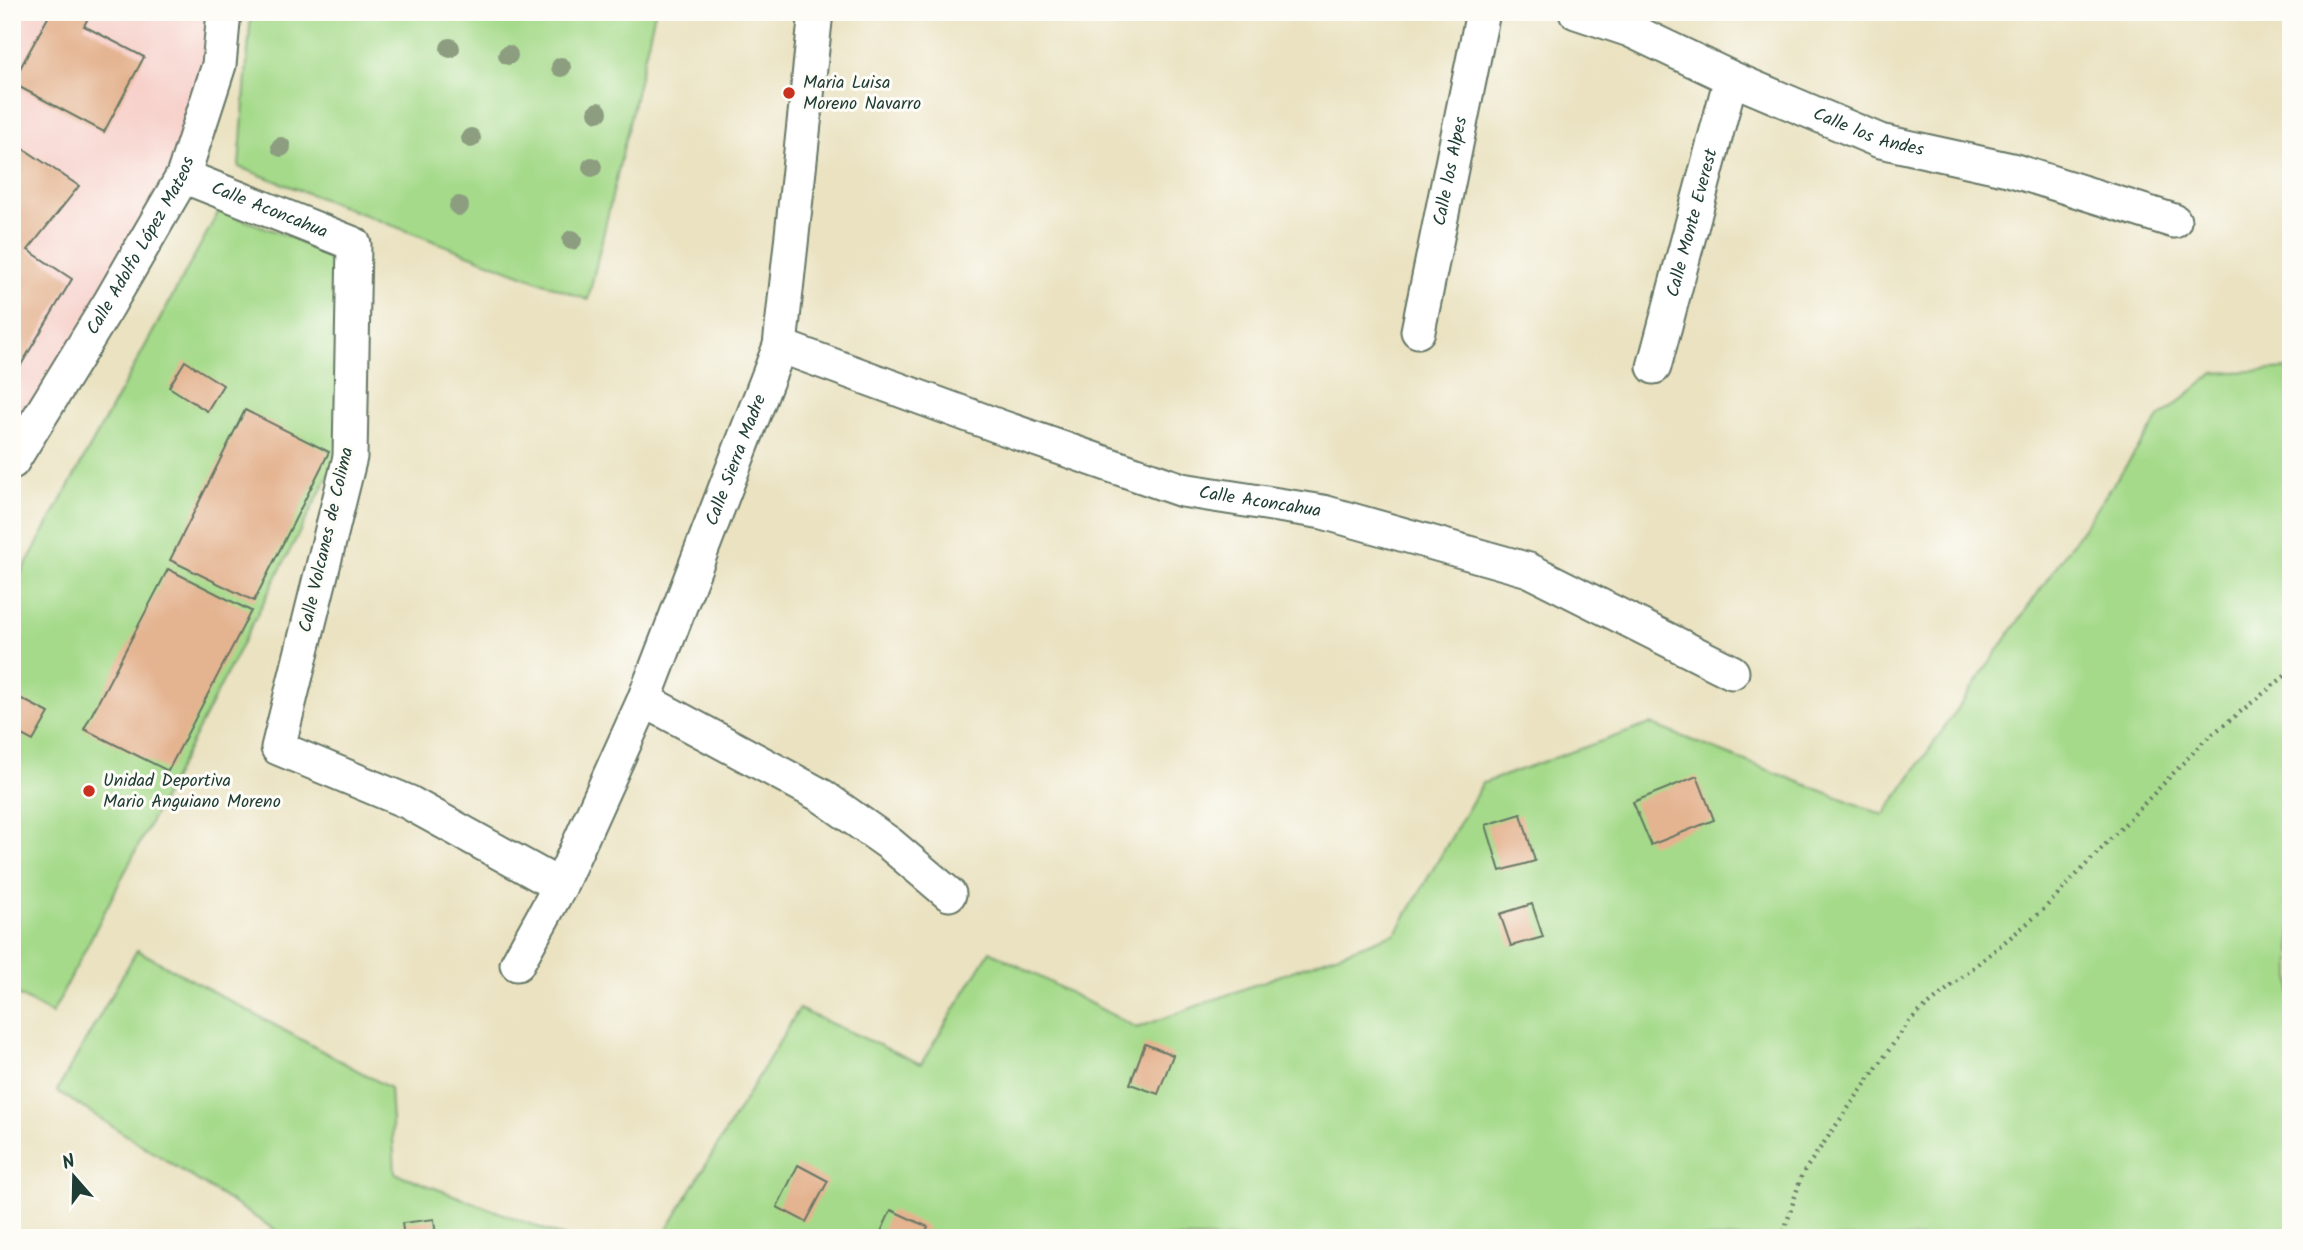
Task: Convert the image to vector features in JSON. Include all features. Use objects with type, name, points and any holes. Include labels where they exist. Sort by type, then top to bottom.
[{"type":"street","name":"Calle Adolfo López Mateos","points":[[12,462],[110,304],[183,176],[219,65],[224,12]]},
{"type":"street","name":"Calle Sierra Madre","points":[[517,964],[560,886],[645,701],[780,346],[816,12]]},
{"type":"street","name":"Calle los Alpes","points":[[1418,331],[1483,12]]},
{"type":"street","name":"Calle los Andes","points":[[1576,12],[1630,30],[1731,78],[1880,141],[2012,170],[2174,221]]},
{"type":"street","name":"Calle Monte Everest","points":[[1654,367],[1731,78]]},
{"type":"street","name":"Calle Aconcahua","points":[[183,176],[354,244]]},
{"type":"street","name":"Calle Volcanes de Colima","points":[[354,244],[350,457],[278,748],[408,802],[560,886]]},
{"type":"street","name":"Calle Aconcahua","points":[[780,346],[1182,490],[1323,512],[1529,570],[1731,672]]},
{"type":"street","points":[[645,701],[822,796],[890,844],[948,894]]},
{"type":"path","points":[[1782,1238],[1802,1174],[1910,1020],[2041,912],[2204,741],[2291,671]]},
{"type":"shaded area","points":[[12,12],[211,12],[208,61],[173,167],[12,442]]},
{"type":"green space","points":[[251,12],[655,12],[588,300],[239,167]]},
{"type":"green space","name":"Unidad Deportiva Mario Anguiano Moreno","points":[[219,211],[343,256],[338,457],[52,1014],[12,992],[12,590]]},
{"type":"green space","points":[[2291,369],[2291,1238],[662,1238],[799,1009],[921,1064],[990,951],[1137,1028],[1396,933],[1483,783],[1650,724],[1884,815],[2159,418],[2214,373]]},
{"type":"green space","points":[[137,950],[390,1088],[395,1173],[567,1238],[288,1238],[57,1091]]},
{"type":"building","points":[[51,12],[91,12],[84,26],[144,57],[104,132],[12,83]]},
{"type":"building","points":[[12,141],[79,186],[28,250],[72,279],[12,380]]},
{"type":"building","points":[[185,361],[223,385],[207,411],[169,387]]},
{"type":"building","points":[[245,410],[329,452],[254,601],[170,560]]},
{"type":"building","points":[[168,569],[251,611],[168,771],[84,729]]},
{"type":"building","points":[[12,694],[49,713],[33,741],[12,730]]},
{"type":"building","points":[[1697,776],[1714,820],[1651,845],[1633,802]]},
{"type":"building","points":[[1521,814],[1535,861],[1500,871],[1486,825]]},
{"type":"building","points":[[1532,904],[1543,937],[1511,946],[1500,914]]},
{"type":"building","points":[[1145,1044],[1173,1055],[1158,1094],[1130,1084]]},
{"type":"building","points":[[798,1165],[828,1181],[806,1222],[777,1207]]},
{"type":"building","points":[[891,1210],[928,1227],[922,1238],[878,1238]]},
{"type":"building","points":[[434,1219],[436,1238],[404,1238],[402,1223]]},
{"type":"place","name":"Maria Luisa Moreno Navarro","points":[[789,93]]},
{"type":"place","name":"Unidad Deportiva Mario Anguiano Moreno","points":[[89,791]]}]
